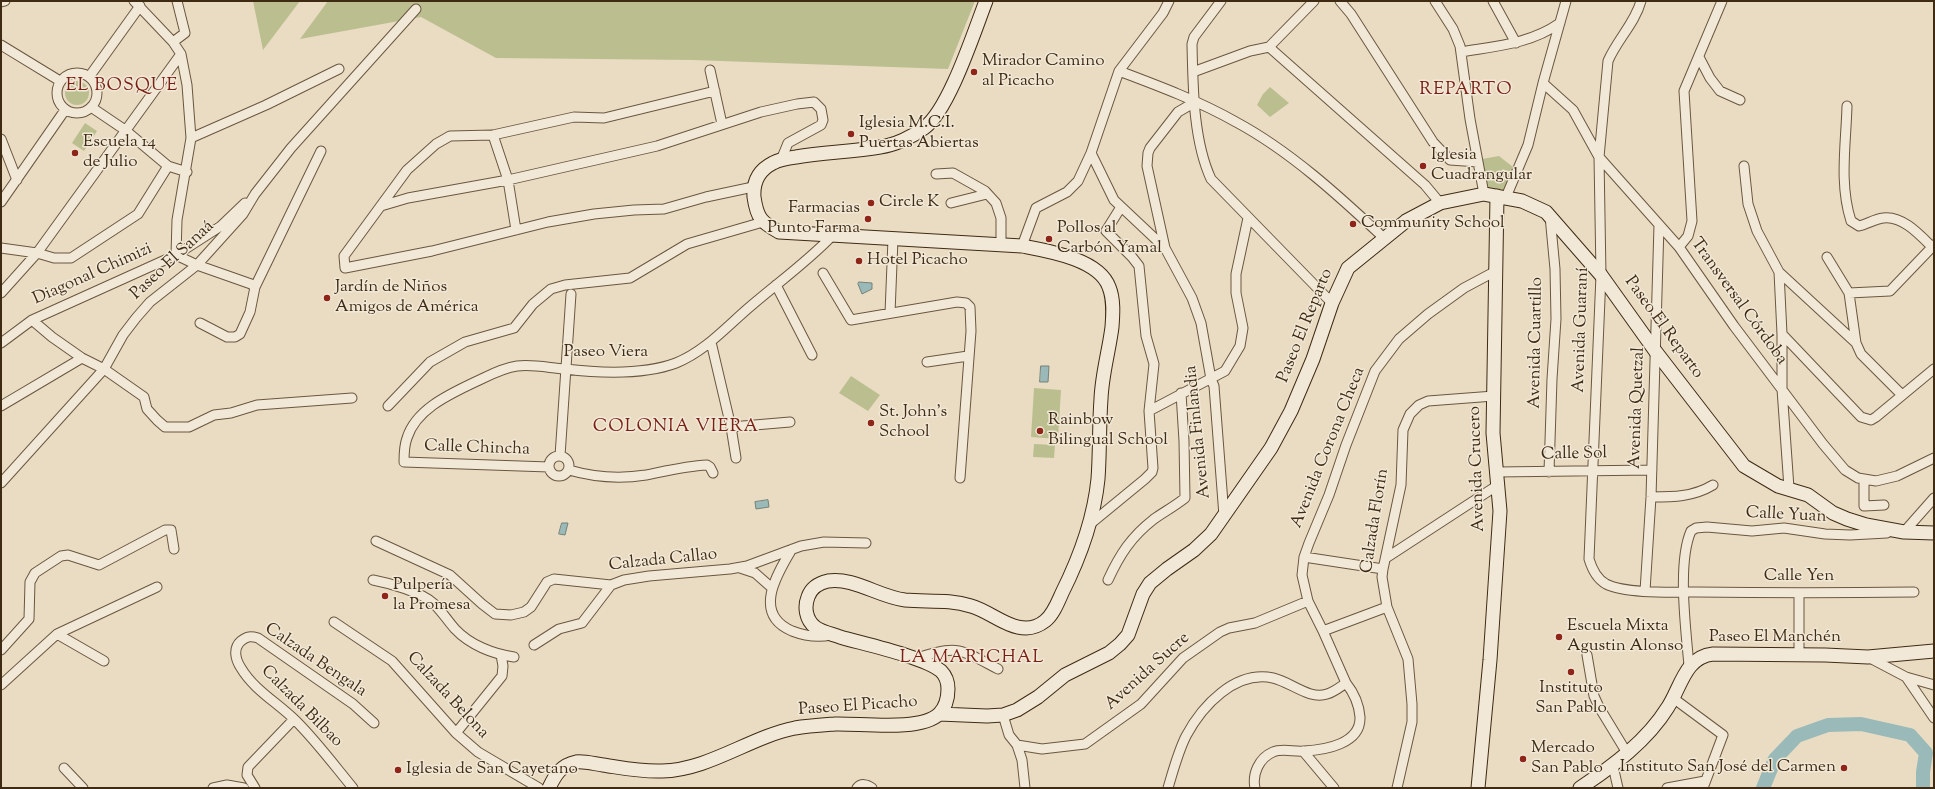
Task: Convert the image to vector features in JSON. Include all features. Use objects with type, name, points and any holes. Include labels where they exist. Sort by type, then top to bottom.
[{"type":"street","points":[[1,2],[5,1]]},
{"type":"street","points":[[173,42],[185,32],[177,1]]},
{"type":"street","points":[[388,406],[430,362],[465,342],[514,328],[533,304],[550,289],[565,285],[630,278],[688,244],[763,222],[757,212],[753,187],[758,175],[764,168],[781,160],[814,154],[881,147],[895,144],[925,127],[939,110],[951,89],[986,1]]},
{"type":"street","points":[[1022,246],[1036,208],[1067,192],[1077,182],[1091,153],[1119,71],[1163,13],[1169,1]]},
{"type":"street","points":[[1221,1],[1194,37],[1192,44],[1195,102],[1200,150],[1204,163],[1211,179],[1332,303]]},
{"type":"street","points":[[1193,72],[1250,51],[1269,47],[1314,1]]},
{"type":"street","points":[[1340,1],[1433,142],[1450,160],[1478,162]]},
{"type":"street","points":[[1434,1],[1453,29],[1461,52],[1470,119],[1484,194]]},
{"type":"street","points":[[1493,1],[1516,43]]},
{"type":"street","name":"Avenida Crucero","points":[[1478,788],[1490,660],[1500,511],[1493,433],[1494,272],[1502,196],[1528,145],[1543,83],[1566,1]]},
{"type":"street","name":"Avenida Guaraní","points":[[1641,1],[1639,9],[1612,51],[1608,62],[1599,157],[1601,275],[1589,560],[1592,569],[1606,584],[1645,591],[1684,592]]},
{"type":"street","points":[[1679,247],[1688,236],[1692,221],[1684,91],[1722,1]]},
{"type":"street","points":[[89,77],[137,3],[173,42],[181,54],[188,85],[191,138],[177,220],[176,255],[197,265],[251,284],[255,287]]},
{"type":"street","name":"Paseo El Sanaá","points":[[1,483],[104,369],[116,346],[136,318],[150,302],[197,265],[243,214],[255,194],[291,148],[416,9]]},
{"type":"street","points":[[1461,52],[1516,43],[1548,32],[1560,23]]},
{"type":"street","points":[[1,45],[60,82]]},
{"type":"street","points":[[1269,47],[1425,185],[1440,203]]},
{"type":"street","points":[[1,292],[36,253],[181,54]]},
{"type":"street","points":[[1699,57],[1710,78],[1720,91],[1740,100]]},
{"type":"street","points":[[191,138],[266,105],[339,69]]},
{"type":"street","points":[[710,70],[722,124]]},
{"type":"street","points":[[1119,71],[1180,94],[1238,122],[1331,189],[1384,238]]},
{"type":"street","points":[[70,74],[83,74],[89,77],[95,84],[97,94],[91,107],[81,113],[65,110],[57,100],[57,87],[60,82],[70,74]]},
{"type":"street","name":"Transversal Córdoba","points":[[1543,83],[1572,110],[1599,157],[1679,247],[1734,326],[1823,444],[1845,470],[1858,478],[1876,481],[1897,476],[1934,458]]},
{"type":"street","points":[[715,91],[604,118],[574,117],[493,134],[450,136],[436,144],[407,170],[344,256],[345,268],[432,251],[548,222],[594,214],[664,209],[706,197],[753,187]]},
{"type":"street","points":[[381,206],[408,198],[508,180],[657,146],[761,112],[814,102],[821,109],[823,120],[822,125],[788,143],[781,160]]},
{"type":"street","name":"Avenida Finlandia","points":[[1195,102],[1178,112],[1148,153],[1147,166],[1164,248],[1198,312],[1206,345],[1211,379],[1214,386],[1224,516]]},
{"type":"street","points":[[1847,106],[1846,152],[1844,167],[1846,206],[1851,222],[1859,226],[1878,219],[1892,218],[1916,231],[1933,246],[1890,291],[1849,293]]},
{"type":"street","points":[[91,107],[125,130],[168,166],[186,172]]},
{"type":"street","points":[[1,202],[65,110]]},
{"type":"street","points":[[493,134],[508,180],[516,230]]},
{"type":"street","points":[[1,139],[17,180]]},
{"type":"street","points":[[200,323],[227,338],[235,337],[240,334],[250,312],[255,287],[321,151]]},
{"type":"street","points":[[1091,153],[1112,196],[1120,207],[1164,248]]},
{"type":"street","points":[[1,248],[36,253],[54,258],[70,258],[138,214],[168,166]]},
{"type":"street","points":[[1744,166],[1748,204],[1757,231],[1779,272],[1856,343]]},
{"type":"street","points":[[936,174],[953,173],[987,194],[996,203],[1001,218],[1001,244]]},
{"type":"street","name":"Diagonal Chimizi","points":[[1,343],[32,320],[176,255],[221,226],[255,194]]},
{"type":"street","points":[[951,203],[987,194]]},
{"type":"street","name":"Paseo El Reparto","points":[[939,714],[1002,715],[1017,710],[1038,698],[1065,675],[1109,654],[1120,644],[1128,635],[1143,594],[1150,583],[1194,550],[1211,534],[1271,448],[1291,411],[1313,359],[1332,303],[1348,268],[1406,221],[1440,203],[1484,194],[1502,196],[1536,207],[1550,216],[1601,275],[1656,352],[1744,466],[1768,481],[1808,495],[1833,513],[1847,519],[1866,525],[1904,532],[1934,533]]},
{"type":"street","points":[[1089,525],[1152,472],[1149,411],[1154,364],[1146,336],[1138,266],[1132,257],[1106,230],[1120,207]]},
{"type":"street","name":"Avenida Cuartillo","points":[[1549,472],[1552,379],[1556,319],[1555,269],[1550,216]]},
{"type":"street","points":[[1149,411],[1225,371],[1240,346],[1244,328],[1237,299],[1236,274],[1248,218]]},
{"type":"street","name":"Paseo El Picacho","points":[[549,788],[555,774],[566,766],[578,761],[643,772],[675,771],[712,759],[768,736],[796,728],[834,724],[898,725],[924,721],[939,714],[947,700],[947,682],[940,671],[915,659],[815,627],[808,617],[806,609],[809,594],[815,587],[820,583],[831,580],[857,585],[882,595],[904,600],[955,602],[988,612],[1016,626],[1035,627],[1044,622],[1056,607],[1076,564],[1089,525],[1097,482],[1102,380],[1112,326],[1113,307],[1109,286],[1101,274],[1083,262],[1054,253],[1022,246],[779,232],[763,222]]},
{"type":"street","name":"Avenida Quetzal","points":[[1645,591],[1651,497],[1660,225]]},
{"type":"street","name":"Paseo Viera","points":[[404,462],[407,438],[419,418],[446,396],[495,372],[516,366],[623,372],[660,369],[696,353],[815,254],[832,236]]},
{"type":"street","points":[[890,313],[893,239]]},
{"type":"street","points":[[1827,258],[1849,293],[1856,343],[1861,354],[1902,395]]},
{"type":"street","name":"Avenida Corona Checa","points":[[1255,788],[1254,780],[1257,769],[1263,760],[1274,752],[1303,751],[1348,741],[1356,734],[1360,725],[1359,707],[1351,689],[1346,684],[1323,630],[1308,601],[1302,575],[1304,557],[1329,495],[1346,445],[1375,371],[1399,339],[1428,314],[1464,288],[1494,272]]},
{"type":"street","points":[[1779,272],[1782,334],[1782,389],[1788,488]]},
{"type":"street","points":[[823,273],[850,319],[957,302],[966,303],[970,306],[970,331],[960,478]]},
{"type":"street","points":[[776,285],[812,355]]},
{"type":"street","points":[[560,456],[571,294]]},
{"type":"street","points":[[32,320],[52,337],[82,358],[104,369],[144,397],[148,409],[165,427],[189,427],[214,415],[230,413],[257,405],[352,398]]},
{"type":"street","points":[[1782,334],[1861,417],[1867,420],[1871,420],[1876,417],[1934,369]]},
{"type":"street","points":[[711,342],[731,427],[736,458]]},
{"type":"street","points":[[927,362],[968,356]]},
{"type":"street","points":[[1,406],[82,358]]},
{"type":"street","points":[[1108,580],[1119,557],[1128,543],[1153,520],[1185,498],[1184,440],[1181,394]]},
{"type":"street","name":"Calzada Florín","points":[[1397,788],[1412,722],[1412,704],[1408,659],[1387,606],[1382,577],[1401,485],[1403,430],[1410,414],[1419,405],[1428,401],[1494,396]]},
{"type":"street","points":[[731,427],[790,422]]},
{"type":"street","points":[[560,456],[568,461],[569,470],[564,475],[557,476],[551,473],[549,467],[553,458],[560,456]]},
{"type":"street","name":"Calle Chincha","points":[[404,462],[549,467]]},
{"type":"street","points":[[569,470],[587,475],[617,476],[644,475],[673,469],[707,466],[710,467],[713,473]]},
{"type":"street","name":"Calle Sol","points":[[1497,479],[1549,472],[1652,470]]},
{"type":"street","points":[[1386,558],[1497,479]]},
{"type":"street","points":[[1864,479],[1864,506],[1884,505]]},
{"type":"street","points":[[1651,497],[1677,497],[1694,494],[1713,485]]},
{"type":"street","points":[[1904,532],[1934,498]]},
{"type":"street","name":"Calle Yuan","points":[[1684,592],[1686,552],[1691,531],[1696,528],[1707,527],[1752,531],[1784,528],[1825,534],[1850,535],[1904,532]]},
{"type":"street","points":[[1,650],[29,618],[30,582],[36,573],[61,556],[68,555],[99,565],[165,530],[171,530],[174,549]]},
{"type":"street","name":"Calzada Callao","points":[[376,541],[450,574],[495,614],[504,615],[524,612],[532,607],[547,582],[554,579],[611,585],[624,580],[649,576],[739,568],[755,573],[772,588]]},
{"type":"street","points":[[739,568],[792,549],[824,542],[866,543]]},
{"type":"street","points":[[792,549],[778,573],[772,588],[771,607],[777,623],[800,634],[821,637],[833,634]]},
{"type":"street","points":[[1304,557],[1383,569]]},
{"type":"street","points":[[373,580],[398,585],[432,602],[456,630],[481,648],[501,655],[514,657]]},
{"type":"street","points":[[534,645],[559,629],[582,623],[611,585]]},
{"type":"street","points":[[1,685],[57,634],[157,587]]},
{"type":"street","points":[[1580,788],[1613,766],[1627,753],[1659,719],[1673,698],[1689,666],[1684,592]]},
{"type":"street","name":"Calle Yen","points":[[1684,592],[1914,592]]},
{"type":"street","points":[[1799,593],[1799,654]]},
{"type":"street","name":"Avenida Sucre","points":[[1017,745],[1042,749],[1085,744],[1141,704],[1183,658],[1220,632],[1229,628],[1255,623],[1308,601]]},
{"type":"street","points":[[1323,630],[1387,606]]},
{"type":"street","name":"Calzada Belona","points":[[334,622],[392,661],[456,733],[478,752],[539,788]]},
{"type":"street","points":[[57,634],[104,662]]},
{"type":"street","name":"Calzada Bengala","points":[[237,645],[245,637],[252,636],[258,638],[353,704],[374,723]]},
{"type":"street","name":"Calzada Bilbao","points":[[237,645],[235,656],[240,667],[248,678],[294,720],[328,755],[352,788]]},
{"type":"street","points":[[915,659],[947,649],[958,650],[998,669]]},
{"type":"street","name":"Paseo El Manchén","points":[[1689,666],[1694,661],[1706,655],[1799,654],[1868,657],[1934,651]]},
{"type":"street","points":[[456,733],[502,676],[503,666],[501,655]]},
{"type":"street","points":[[1587,655],[1594,696],[1627,753]]},
{"type":"street","points":[[1868,657],[1906,677],[1934,685]]},
{"type":"street","points":[[1168,788],[1185,737],[1194,723],[1203,711],[1218,696],[1238,682],[1258,677],[1273,678],[1314,695],[1327,694],[1346,684]]},
{"type":"street","points":[[1906,677],[1934,718]]},
{"type":"street","points":[[1667,788],[1704,785],[1723,736],[1722,732],[1673,698]]},
{"type":"street","points":[[1002,715],[1008,735],[1017,745],[1022,760],[1025,788]]},
{"type":"street","points":[[234,786],[246,771],[250,763],[294,720]]},
{"type":"street","points":[[1303,751],[1334,788]]},
{"type":"street","points":[[1613,766],[1618,788]]},
{"type":"street","points":[[64,768],[83,788]]},
{"type":"street","points":[[246,771],[255,788]]},
{"type":"street","points":[[857,788],[860,785],[866,784],[872,788]]},
{"type":"street","points":[[213,788],[234,786],[244,788]]},
{"type":"green space","points":[[253,1],[300,1],[263,50]]},
{"type":"green space","points":[[328,1],[975,1],[948,69],[692,60],[496,58],[421,17],[300,39]]},
{"type":"green space","points":[[77,81],[85,85],[89,93],[85,101],[77,105],[69,101],[65,93],[69,85]]},
{"type":"green space","points":[[1270,87],[1289,103],[1270,117],[1257,105],[1263,94]]},
{"type":"green space","points":[[85,123],[97,131],[84,151],[72,143]]},
{"type":"green space","points":[[1499,156],[1513,167],[1505,193],[1486,191],[1482,159]]},
{"type":"green space","points":[[851,376],[880,395],[868,411],[839,393]]},
{"type":"green space","points":[[1034,388],[1061,390],[1058,439],[1031,437]]},
{"type":"green space","points":[[1034,444],[1055,445],[1054,458],[1033,457]]},
{"type":"water","points":[[859,282],[872,283],[872,289],[862,294],[858,284]]},
{"type":"water","points":[[1041,366],[1049,366],[1048,382],[1040,382]]},
{"type":"water","points":[[768,500],[769,507],[756,509],[755,502]]},
{"type":"water","points":[[562,523],[568,523],[565,535],[559,534]]},
{"type":"waterway","points":[[1763,788],[1775,759],[1797,736],[1828,725],[1861,724],[1910,735],[1926,753],[1923,772],[1923,788]]},
{"type":"place","name":"Mirador Camino al Picacho","points":[[974,72]]},
{"type":"place","name":"Iglesia M.C.I. Puertas Abiertas","points":[[851,134]]},
{"type":"place","name":"Escuela 14 de Julio","points":[[75,153]]},
{"type":"place","name":"Iglesia Cuadrangular","points":[[1423,166]]},
{"type":"place","name":"Circle K","points":[[871,203]]},
{"type":"place","name":"Farmacias Punto Farma","points":[[868,219]]},
{"type":"place","name":"Community School","points":[[1353,224]]},
{"type":"place","name":"Pollos al Carbón Yamal","points":[[1049,239]]},
{"type":"place","name":"Hotel Picacho","points":[[859,261]]},
{"type":"place","name":"Jardín de Niños Amigos de América","points":[[327,298]]},
{"type":"place","name":"St. John's School","points":[[871,423]]},
{"type":"place","name":"Rainbow Bilingual School","points":[[1040,431]]},
{"type":"place","name":"Pulpería la Promesa","points":[[385,596]]},
{"type":"place","name":"Escuela Mixta Agustin Alonso","points":[[1559,637]]},
{"type":"place","name":"Instituto San Pablo","points":[[1571,672]]},
{"type":"place","name":"Mercado San Pablo","points":[[1523,759]]},
{"type":"place","name":"Instituto San José del Carmen","points":[[1844,768]]},
{"type":"place","name":"Iglesia de San Cayetano","points":[[398,770]]},
{"type":"district","name":"EL BOSQUE","points":[[122,87]]},
{"type":"district","name":"REPARTO","points":[[1466,91]]},
{"type":"district","name":"COLONIA VIERA","points":[[676,428]]},
{"type":"district","name":"LA MARICHAL","points":[[972,659]]}]
